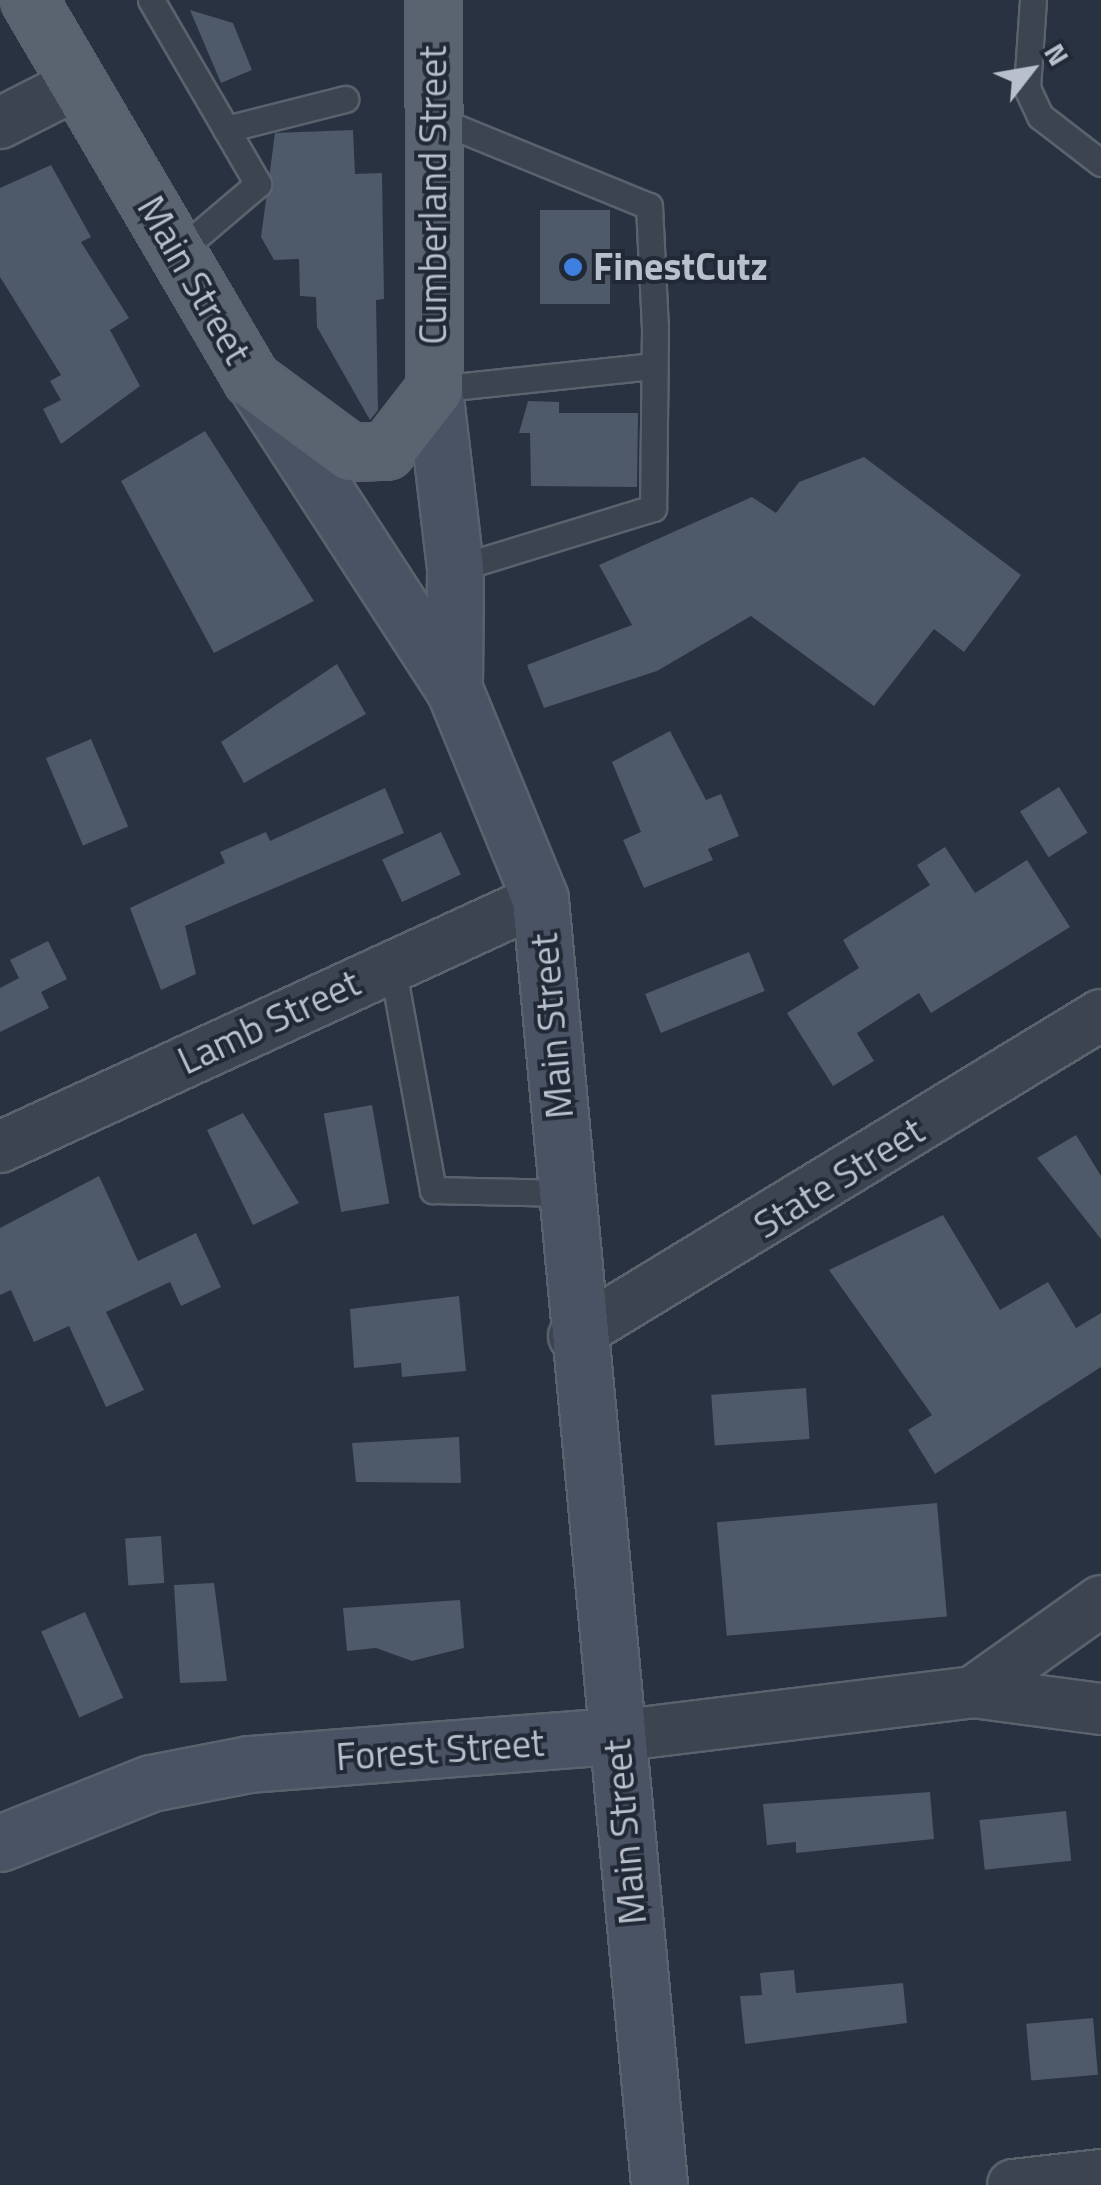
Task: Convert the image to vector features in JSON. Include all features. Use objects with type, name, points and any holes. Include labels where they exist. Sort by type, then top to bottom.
[{"type":"main road","name":"Main Street","points":[[29,0],[252,379],[454,689],[540,899],[566,1194],[574,1336],[658,2185]]},
{"type":"main road","name":"Cumberland Street","points":[[433,0],[434,389],[455,570],[454,689]]},
{"type":"main road","name":"Cumberland Street","points":[[252,379],[350,452],[386,451],[434,389]]},
{"type":"main road","name":"Forest Street","points":[[0,1844],[151,1784],[249,1764],[616,1736]]},
{"type":"street","points":[[0,123],[77,84]]},
{"type":"street","name":"Lamb Street","points":[[0,1147],[540,899]]},
{"type":"street","name":"State Street","points":[[574,1336],[1101,1015]]},
{"type":"street","name":"Forest Street","points":[[616,1736],[973,1692],[1101,1601]]},
{"type":"street","points":[[973,1692],[1101,1709]]},
{"type":"street","points":[[1014,2185],[1101,2175]]},
{"type":"lane","points":[[151,0],[258,184],[178,252]]},
{"type":"lane","points":[[1033,0],[1026,88],[1040,116],[1101,163]]},
{"type":"lane","points":[[226,130],[345,99]]},
{"type":"lane","points":[[433,118],[649,206],[653,508],[455,570]]},
{"type":"lane","points":[[434,389],[654,366]]},
{"type":"lane","points":[[392,965],[433,1190],[566,1194]]},
{"type":"building","points":[[190,10],[233,23],[252,70],[221,83]]},
{"type":"building","points":[[353,130],[355,174],[382,173],[384,299],[376,300],[378,410],[370,420],[317,327],[316,297],[300,296],[299,259],[274,260],[261,237],[275,133]]},
{"type":"building","points":[[51,165],[91,237],[81,242],[129,318],[110,330],[140,386],[61,444],[43,409],[61,400],[50,381],[61,375],[0,277],[0,188]]},
{"type":"building","points":[[540,210],[610,210],[610,304],[540,304]]},
{"type":"building","points":[[528,401],[559,402],[559,413],[638,413],[637,487],[531,486],[530,433],[519,433]]},
{"type":"building","points":[[205,431],[314,601],[214,653],[121,481]]},
{"type":"building","points":[[864,457],[1021,575],[964,652],[934,629],[874,706],[751,616],[657,671],[544,708],[527,665],[632,625],[599,565],[752,497],[776,513],[799,482]]},
{"type":"building","points":[[337,664],[366,714],[244,783],[221,742]]},
{"type":"building","points":[[670,731],[706,800],[721,794],[739,836],[708,849],[713,860],[644,888],[623,840],[641,832],[612,762]]},
{"type":"building","points":[[91,739],[128,826],[83,846],[46,758]]},
{"type":"building","points":[[1059,787],[1088,833],[1049,857],[1020,811]]},
{"type":"building","points":[[385,788],[404,833],[185,926],[196,974],[161,990],[130,908],[225,863],[220,852],[266,832],[270,841]]},
{"type":"building","points":[[441,832],[461,875],[402,902],[382,859]]},
{"type":"building","points":[[945,847],[975,893],[1027,860],[1070,927],[931,1013],[919,993],[857,1033],[874,1061],[833,1086],[787,1013],[859,968],[843,940],[930,885],[917,865]]},
{"type":"building","points":[[48,941],[67,979],[41,992],[49,1008],[0,1032],[0,988],[19,978],[10,960]]},
{"type":"building","points":[[749,952],[765,991],[661,1033],[645,994]]},
{"type":"building","points":[[372,1105],[389,1203],[341,1212],[324,1114]]},
{"type":"building","points":[[243,1113],[299,1203],[253,1225],[207,1130]]},
{"type":"building","points":[[1076,1135],[1101,1176],[1101,1239],[1037,1158]]},
{"type":"building","points":[[99,1176],[138,1261],[196,1233],[221,1287],[181,1306],[170,1282],[106,1312],[144,1390],[106,1407],[69,1326],[34,1342],[11,1290],[0,1295],[0,1228]]},
{"type":"building","points":[[943,1215],[1000,1310],[1048,1282],[1076,1328],[1101,1313],[1101,1367],[935,1474],[908,1430],[932,1415],[829,1270]]},
{"type":"building","points":[[459,1296],[466,1371],[402,1377],[401,1363],[354,1368],[350,1309]]},
{"type":"building","points":[[806,1388],[810,1439],[715,1446],[711,1395]]},
{"type":"building","points":[[459,1437],[461,1483],[356,1482],[352,1443]]},
{"type":"building","points":[[937,1503],[947,1617],[727,1636],[717,1522]]},
{"type":"building","points":[[161,1536],[164,1583],[128,1585],[125,1539]]},
{"type":"building","points":[[214,1583],[227,1681],[180,1683],[174,1585]]},
{"type":"building","points":[[460,1600],[464,1648],[412,1661],[376,1648],[347,1651],[343,1608]]},
{"type":"building","points":[[85,1612],[123,1698],[79,1717],[41,1632]]},
{"type":"building","points":[[930,1792],[934,1839],[796,1853],[796,1842],[767,1845],[763,1804]]},
{"type":"building","points":[[1066,1811],[1071,1861],[985,1870],[979,1820]]},
{"type":"building","points":[[794,1970],[796,1993],[903,1983],[907,2023],[745,2044],[740,1996],[762,1995],[760,1973]]},
{"type":"building","points":[[1093,2018],[1098,2075],[1031,2081],[1026,2024]]},
{"type":"place","name":"FinestCutz","points":[[573,267]]}]
